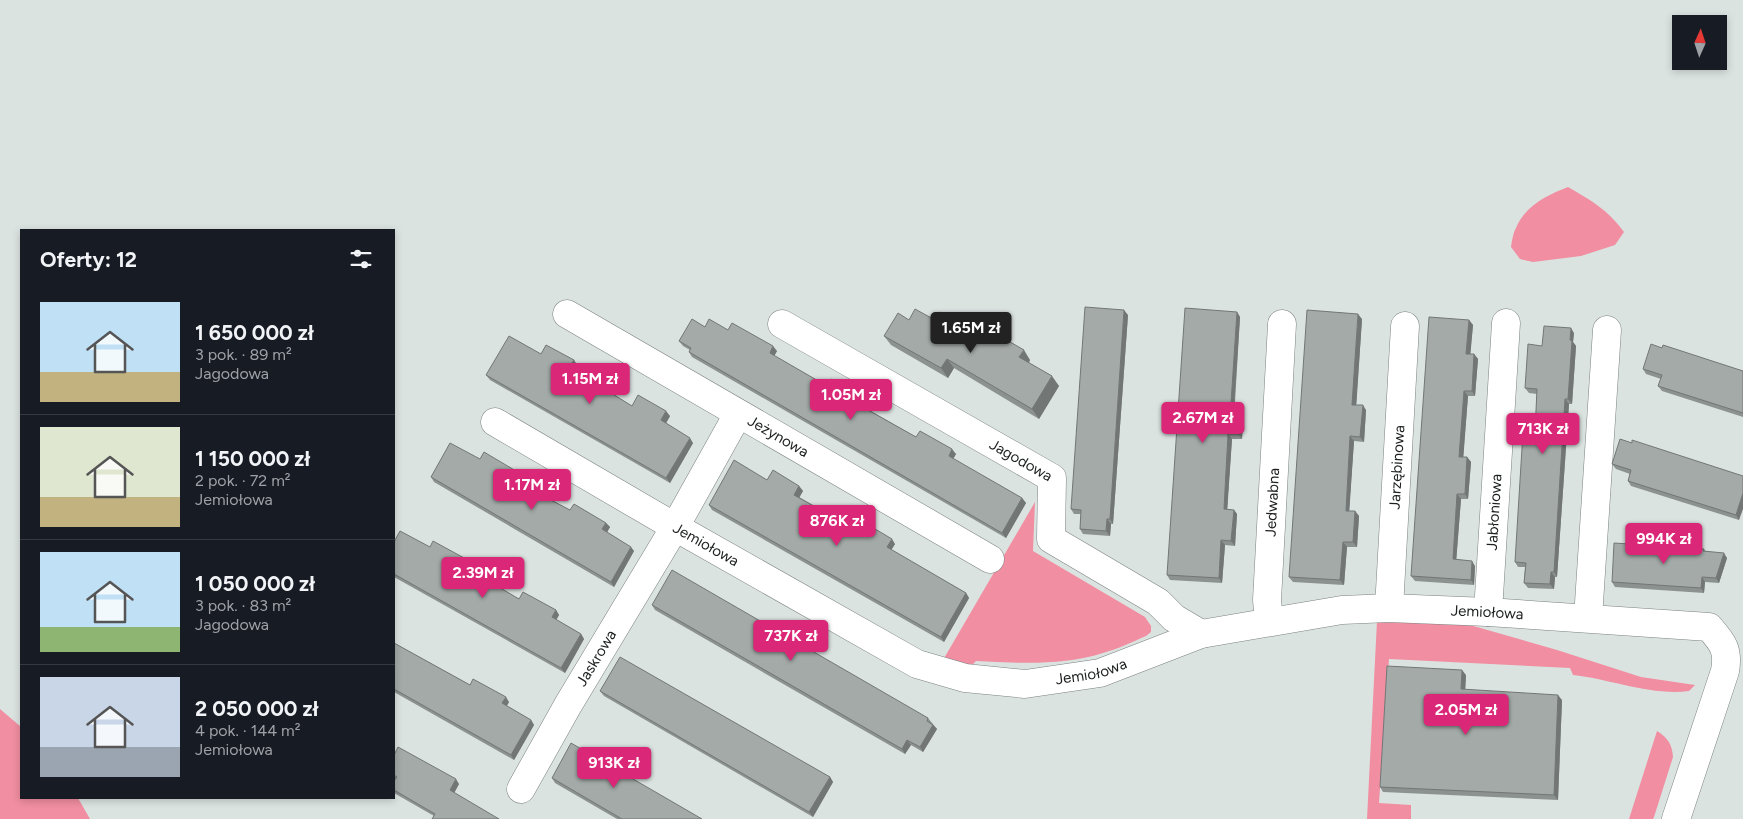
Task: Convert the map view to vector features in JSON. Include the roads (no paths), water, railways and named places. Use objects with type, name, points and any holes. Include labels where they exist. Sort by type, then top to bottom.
[{"type":"street","name":"Jeżynowa","points":[[566,314],[990,558]]},
{"type":"street","name":"Jabłoniowa","points":[[1488,612],[1506,323]]},
{"type":"street","name":"Jagodowa","points":[[782,324],[1052,478],[1051,540],[1158,602],[1174,618],[1201,634]]},
{"type":"street","name":"Jedwabna","points":[[1268,621],[1267,600],[1282,324]]},
{"type":"street","name":"Jarzębinowa","points":[[1389,608],[1405,326]]},
{"type":"street","points":[[1588,618],[1607,330]]},
{"type":"street","name":"Jaskrowa","points":[[521,789],[568,705],[675,527],[738,414]]},
{"type":"street","name":"Jemiołowa","points":[[495,422],[675,527],[917,664],[965,678],[1025,684],[1100,673],[1201,634],[1268,621],[1342,610],[1389,608],[1488,612],[1709,626],[1721,640],[1727,657],[1725,671],[1676,819]]}]
